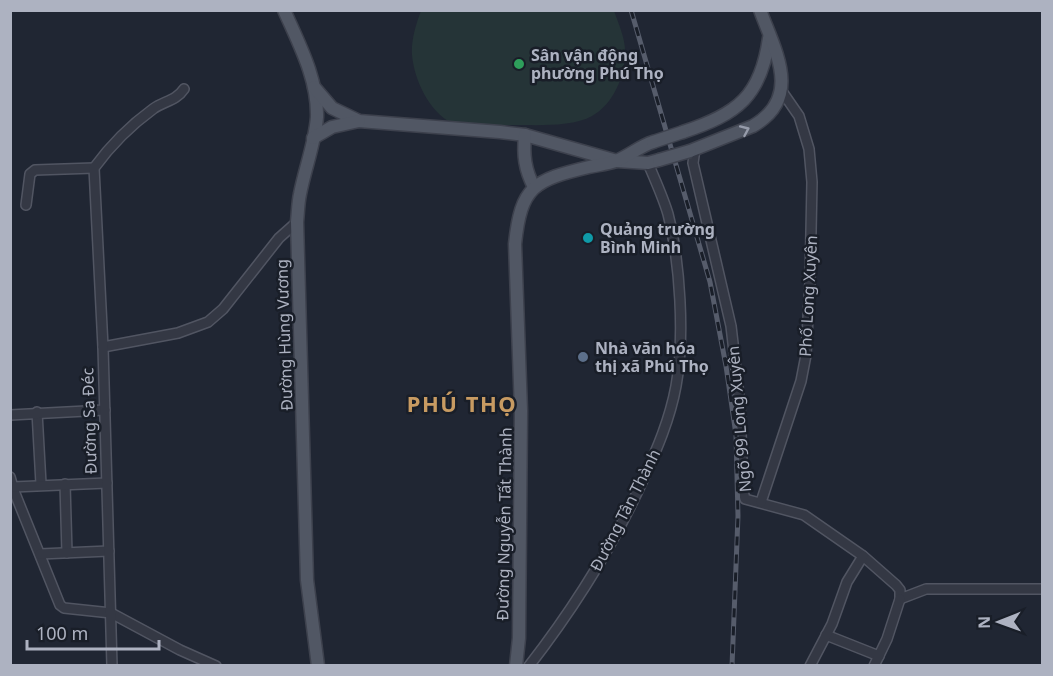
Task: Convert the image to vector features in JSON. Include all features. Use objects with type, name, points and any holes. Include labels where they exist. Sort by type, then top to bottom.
[{"type":"main road","name":"Đường Hùng Vương","points":[[284,10],[307,62],[317,114],[314,138],[300,195],[297,222],[307,580],[318,666]]},
{"type":"main road","points":[[525,135],[523,148],[525,167],[534,187],[571,171],[617,161],[653,161],[692,150],[739,133],[763,121],[772,110],[782,82],[779,61],[760,10]]},
{"type":"main road","points":[[314,138],[332,127],[359,121],[525,135],[617,161],[644,145],[720,118],[742,101],[754,88],[766,63],[770,37]]},
{"type":"main road","points":[[313,86],[332,108],[359,121]]},
{"type":"main road","name":"Đường Nguyễn Tất Thành","points":[[516,666],[519,638],[521,411],[515,244],[522,203],[534,187]]},
{"type":"street","points":[[103,347],[94,168],[107,150],[154,108],[179,96],[184,89]]},
{"type":"street","name":"Phố Long Xuyên","points":[[761,502],[801,381],[806,355],[810,281],[812,182],[809,149],[799,116],[781,90]]},
{"type":"street","name":"Ngõ 99 Long Xuyên","points":[[692,150],[693,163],[731,326],[740,404],[743,495],[748,501],[761,502],[804,515],[863,556],[898,587],[900,599]]},
{"type":"street","name":"Đường Tân Thành","points":[[529,666],[596,570],[631,506],[658,447],[668,417],[676,384],[679,346],[677,262],[668,213],[653,161]]},
{"type":"street","points":[[26,205],[27,180],[35,170],[94,168]]},
{"type":"street","name":"Đường Sa Đéc","points":[[112,666],[103,347],[178,333],[208,321],[223,309],[279,238],[297,222]]},
{"type":"street","points":[[10,408],[22,409],[31,413]]},
{"type":"street","points":[[10,415],[105,410]]},
{"type":"street","points":[[31,413],[41,484]]},
{"type":"street","points":[[107,483],[12,482],[60,605],[111,613],[180,650],[216,666]]},
{"type":"street","points":[[65,484],[67,553]]},
{"type":"street","points":[[40,554],[109,552]]},
{"type":"street","points":[[810,666],[834,621],[848,582],[863,556]]},
{"type":"street","points":[[874,666],[887,639],[900,599],[926,589],[1042,589]]},
{"type":"street","points":[[826,635],[879,656]]},
{"type":"shaded area","name":"Sân vận động phường Phú Thọ","points":[[421,11],[614,11],[625,45],[621,78],[607,104],[584,120],[555,125],[452,123],[436,111],[424,94],[413,64],[412,44]]},
{"type":"railway","points":[[631,10],[710,282],[726,366],[736,435],[738,516],[732,666]]},
{"type":"place","name":"Sân vận động phường Phú Thọ","points":[[519,64]]},
{"type":"place","name":"Quảng trường Bình Minh","points":[[588,238]]},
{"type":"place","name":"Nhà văn hóa thị xã Phú Thọ","points":[[583,357]]},
{"type":"district","name":"PHÚ THỌ","points":[[462,404]]}]
